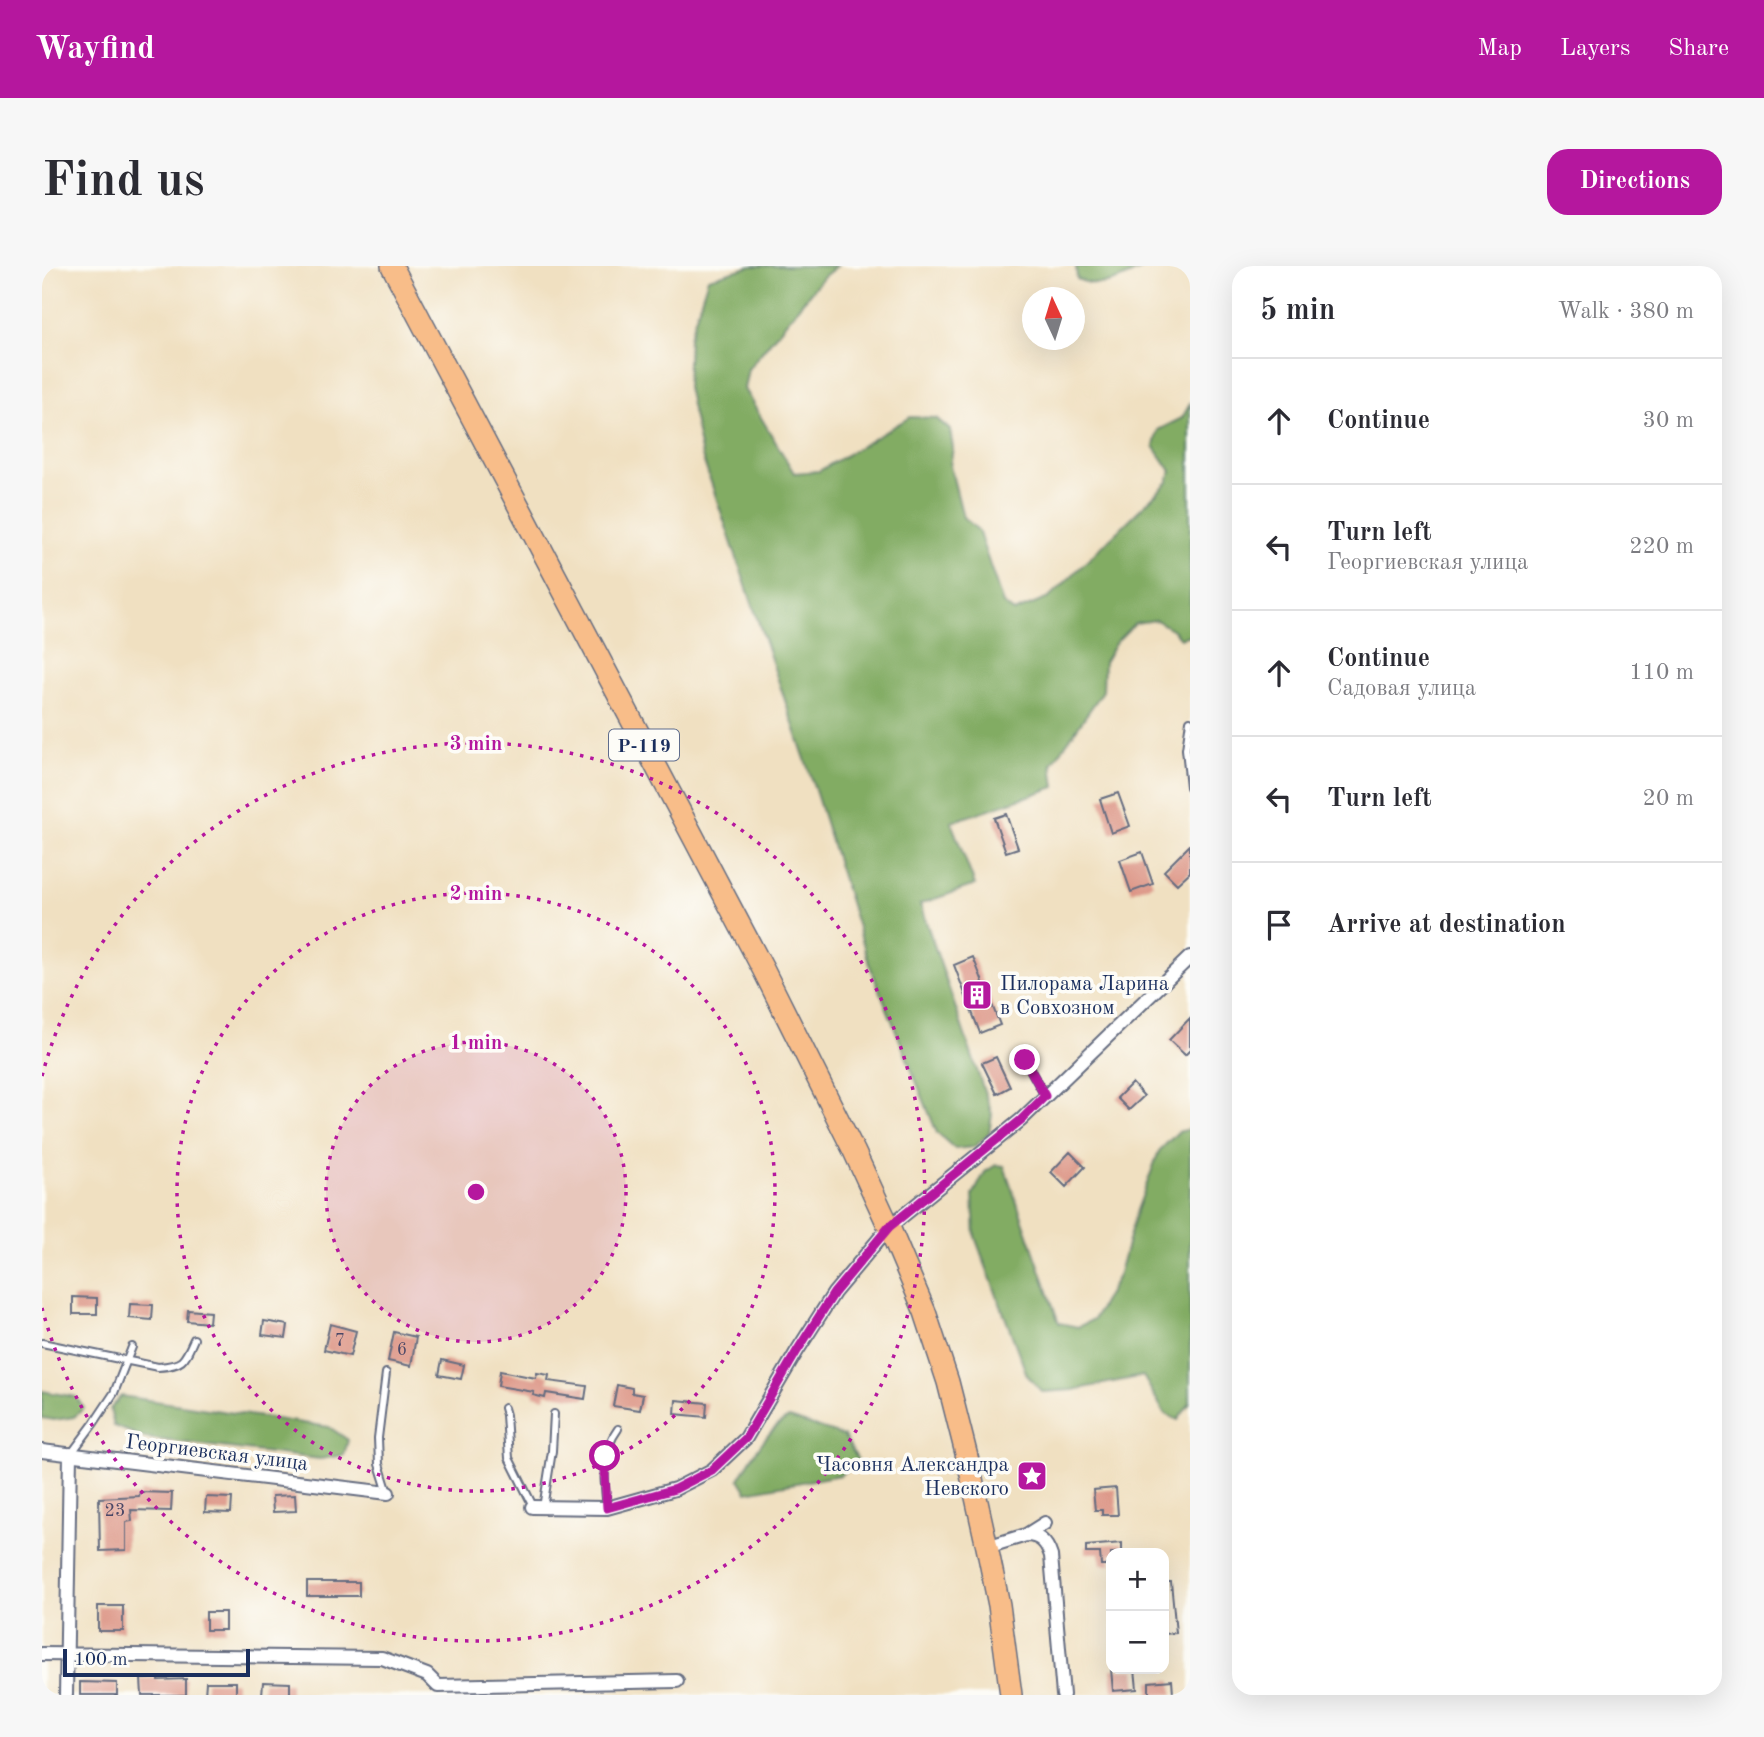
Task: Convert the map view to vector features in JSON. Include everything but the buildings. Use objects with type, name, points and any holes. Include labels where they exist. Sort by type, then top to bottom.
[{"type":"highway","name":"Р-119","points":[[392,266],[763,969],[889,1227],[925,1312],[948,1382],[999,1605],[1011,1695]]},
{"type":"street","points":[[536,1507],[607,1508],[675,1489],[712,1470],[746,1438],[834,1293],[889,1227],[1021,1120],[1190,957]]},
{"type":"street","name":"Георгиевская улица","points":[[42,1451],[388,1493]]},
{"type":"street","points":[[66,1695],[70,1454]]},
{"type":"street","points":[[987,1547],[1026,1535],[1045,1523]]},
{"type":"street","points":[[1026,1535],[1041,1539],[1051,1556],[1063,1695]]},
{"type":"street","points":[[42,1654],[382,1658],[427,1675],[438,1690],[677,1681]]},
{"type":"lane","points":[[1190,721],[1186,749],[1190,787]]},
{"type":"lane","points":[[1025,1060],[1045,1096]]},
{"type":"lane","points":[[42,1343],[158,1367],[175,1366],[186,1357],[194,1339]]},
{"type":"lane","points":[[70,1454],[114,1393],[132,1347]]},
{"type":"lane","points":[[386,1373],[378,1438],[379,1464],[388,1493]]},
{"type":"lane","points":[[504,1408],[509,1458],[536,1507]]},
{"type":"lane","points":[[536,1507],[552,1451],[554,1414]]},
{"type":"lane","points":[[607,1508],[605,1456],[608,1444],[618,1429]]},
{"type":"green space","points":[[752,266],[837,266],[823,277],[748,369],[744,389],[794,473],[819,471],[910,417],[936,418],[950,430],[953,448],[950,466],[963,517],[978,530],[1003,604],[1014,612],[1049,598],[1168,482],[1171,471],[1154,446],[1158,430],[1182,418],[1190,404],[1190,635],[1180,638],[1173,630],[1156,620],[1135,623],[1116,642],[1104,662],[1103,691],[1052,764],[1055,787],[951,822],[975,885],[920,904],[992,1114],[989,1134],[974,1147],[955,1149],[937,1133],[870,966],[809,771],[702,456],[687,387],[689,338],[708,278]]},
{"type":"green space","points":[[1076,266],[1148,266],[1113,282],[1096,284],[1077,279]]},
{"type":"green space","points":[[1190,1129],[1190,1403],[1178,1420],[1165,1414],[1143,1376],[1073,1390],[1042,1392],[1027,1375],[975,1237],[973,1195],[985,1172],[996,1165],[1004,1166],[1059,1323],[1078,1327],[1094,1319],[1118,1276],[1136,1213],[1159,1151],[1178,1132]]},
{"type":"green space","points":[[42,1391],[76,1397],[84,1408],[74,1417],[54,1420],[42,1418]]},
{"type":"green space","points":[[121,1396],[329,1427],[348,1440],[344,1455],[320,1459],[145,1438],[114,1426],[110,1409]]},
{"type":"green space","points":[[789,1418],[844,1436],[859,1462],[840,1475],[747,1492],[739,1479],[767,1437]]},
{"type":"place","name":"Пилорама Ларина в Совхозном","points":[[977,995]]},
{"type":"place","name":"Часовня Александра Невского","points":[[1032,1476]]},
{"type":"route","points":[[605,1456],[607,1508],[675,1489],[712,1470],[746,1438],[834,1293],[889,1227],[1021,1120],[1045,1096],[1025,1060]]}]
